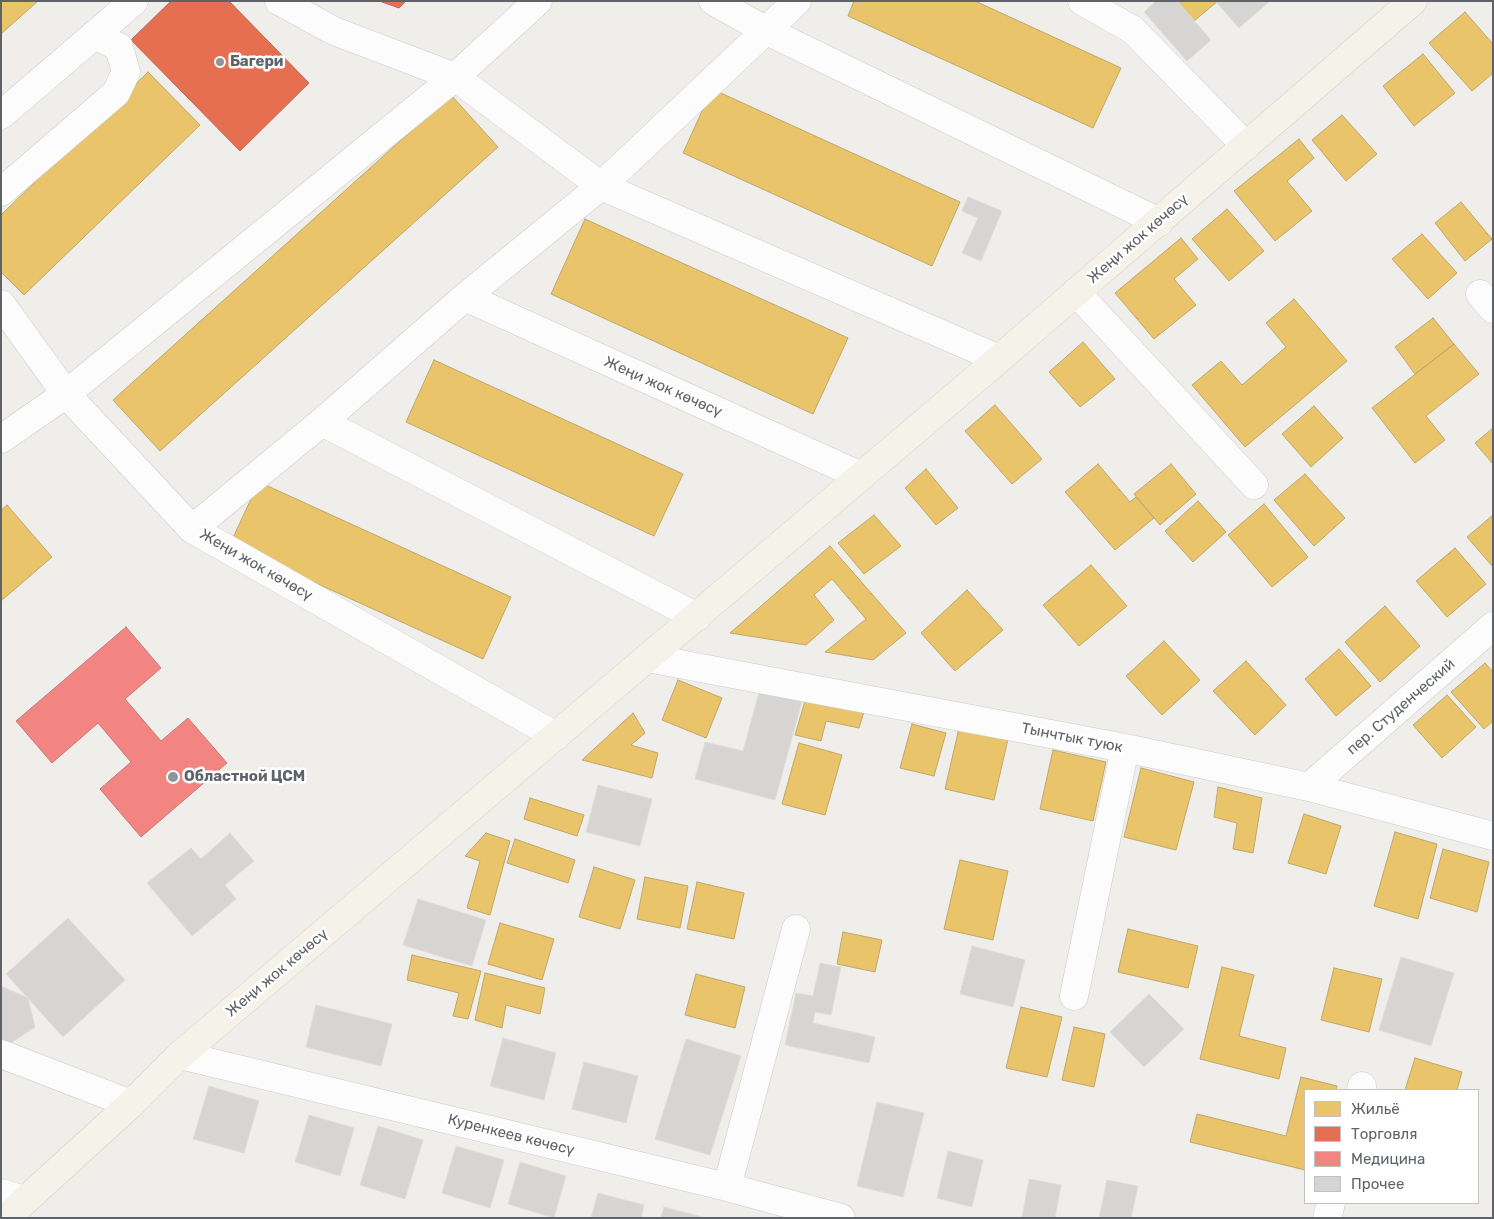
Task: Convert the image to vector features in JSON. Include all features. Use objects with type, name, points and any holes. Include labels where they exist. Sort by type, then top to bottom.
[{"type":"main road","name":"Жеңи жок көчөсү","points":[[10,1204],[131,1104],[180,1055],[862,476],[1159,222],[1413,1]]},
{"type":"street","points":[[1,115],[134,1]]},
{"type":"street","points":[[279,1],[334,31],[455,77],[601,186],[999,358]]},
{"type":"street","points":[[1,439],[66,394],[455,77],[538,1]]},
{"type":"street","points":[[712,1],[767,31],[1159,222]]},
{"type":"street","points":[[192,529],[322,422],[465,298],[601,186],[797,1]]},
{"type":"street","points":[[1082,1],[1133,30],[1246,146]]},
{"type":"street","points":[[1,192],[116,92],[126,72],[119,47],[94,36]]},
{"type":"street","points":[[1076,292],[1254,485]]},
{"type":"street","name":"Жеңи жок көчөсү","points":[[465,298],[862,476]]},
{"type":"street","name":"Жеңи жок көчөсү","points":[[1,304],[66,394],[192,529],[556,736]]},
{"type":"street","points":[[322,422],[697,616]]},
{"type":"street","name":"пер. Студенческий","points":[[1310,787],[1493,626]]},
{"type":"street","name":"Тынчтык туюк","points":[[648,658],[1125,748],[1310,787],[1493,836]]},
{"type":"street","points":[[1074,996],[1125,748]]},
{"type":"street","points":[[727,1187],[796,929]]},
{"type":"street","points":[[1,1054],[131,1104]]},
{"type":"street","name":"Куренкеев көчөсү","points":[[180,1055],[727,1187],[841,1218]]},
{"type":"street","points":[[1327,1218],[1331,1204]]},
{"type":"building: Жильё","points":[[1,1],[38,1],[1,34]]},
{"type":"building: Жильё","points":[[854,1],[975,1],[1121,68],[1093,128],[848,16]]},
{"type":"building: Жильё","points":[[1177,1],[1218,1],[1194,21]]},
{"type":"building: Жильё","points":[[1465,12],[1493,44],[1493,73],[1472,91],[1429,43]]},
{"type":"building: Жильё","points":[[1423,54],[1455,93],[1414,126],[1383,86]]},
{"type":"building: Жильё","points":[[148,72],[200,125],[24,295],[1,272],[1,215]]},
{"type":"building: Жильё","points":[[712,89],[960,202],[932,266],[683,153]]},
{"type":"building: Жильё","points":[[451,95],[498,147],[160,451],[113,400]]},
{"type":"building: Жильё","points":[[1342,115],[1377,154],[1346,181],[1312,140]]},
{"type":"building: Жильё","points":[[1299,139],[1314,158],[1287,181],[1312,211],[1275,241],[1234,191]]},
{"type":"building: Жильё","points":[[1461,202],[1492,239],[1465,261],[1435,223]]},
{"type":"building: Жильё","points":[[1227,209],[1264,251],[1229,281],[1192,239]]},
{"type":"building: Жильё","points":[[585,219],[848,338],[813,414],[551,294]]},
{"type":"building: Жильё","points":[[1422,234],[1457,273],[1428,299],[1392,259]]},
{"type":"building: Жильё","points":[[1181,238],[1198,259],[1174,279],[1196,305],[1154,339],[1115,293]]},
{"type":"building: Жильё","points":[[1294,299],[1347,361],[1245,447],[1192,385],[1221,361],[1242,385],[1286,347],[1266,323]]},
{"type":"building: Жильё","points":[[1433,318],[1454,344],[1415,374],[1395,347]]},
{"type":"building: Жильё","points":[[1083,342],[1115,379],[1080,407],[1049,372]]},
{"type":"building: Жильё","points":[[1454,344],[1479,374],[1426,416],[1445,440],[1415,463],[1372,408]]},
{"type":"building: Жильё","points":[[434,360],[683,474],[654,536],[406,422]]},
{"type":"building: Жильё","points":[[995,405],[1042,459],[1012,484],[965,431]]},
{"type":"building: Жильё","points":[[1314,406],[1343,438],[1311,467],[1282,434]]},
{"type":"building: Жильё","points":[[1493,428],[1493,464],[1475,443]]},
{"type":"building: Жильё","points":[[1098,464],[1130,502],[1136,497],[1154,518],[1115,550],[1065,492]]},
{"type":"building: Жильё","points":[[1171,464],[1196,494],[1160,525],[1134,494]]},
{"type":"building: Жильё","points":[[926,469],[958,508],[936,525],[905,488]]},
{"type":"building: Жильё","points":[[1305,474],[1345,518],[1314,546],[1274,500]]},
{"type":"building: Жильё","points":[[259,482],[511,597],[483,659],[230,544]]},
{"type":"building: Жильё","points":[[1198,501],[1226,532],[1193,562],[1165,531]]},
{"type":"building: Жильё","points":[[1264,504],[1308,557],[1272,587],[1228,535]]},
{"type":"building: Жильё","points":[[7,505],[52,557],[1,601],[1,510]]},
{"type":"building: Жильё","points":[[874,515],[901,546],[864,574],[838,543]]},
{"type":"building: Жильё","points":[[1493,515],[1493,567],[1467,537]]},
{"type":"building: Жильё","points":[[830,546],[906,633],[873,660],[825,652],[866,619],[832,579],[814,595],[834,620],[806,645],[730,633]]},
{"type":"building: Жильё","points":[[1455,548],[1486,584],[1447,617],[1416,581]]},
{"type":"building: Жильё","points":[[1091,565],[1127,606],[1079,646],[1043,605]]},
{"type":"building: Жильё","points":[[967,590],[1003,630],[955,671],[921,633]]},
{"type":"building: Жильё","points":[[1385,606],[1420,646],[1380,682],[1345,642]]},
{"type":"building: Жильё","points":[[1164,641],[1200,680],[1162,715],[1126,676]]},
{"type":"building: Жильё","points":[[1339,649],[1371,686],[1336,716],[1305,679]]},
{"type":"building: Жильё","points":[[1246,661],[1286,705],[1255,735],[1213,691]]},
{"type":"building: Жильё","points":[[1485,663],[1493,672],[1493,721],[1484,729],[1451,692]]},
{"type":"building: Жильё","points":[[678,680],[722,698],[706,738],[662,720]]},
{"type":"building: Жильё","points":[[807,694],[866,705],[859,728],[826,721],[821,741],[795,735]]},
{"type":"building: Жильё","points":[[1447,695],[1476,727],[1442,758],[1413,725]]},
{"type":"building: Жильё","points":[[633,713],[645,733],[631,745],[658,753],[652,778],[582,760]]},
{"type":"building: Жильё","points":[[912,724],[946,733],[934,776],[900,768]]},
{"type":"building: Жильё","points":[[959,728],[1008,739],[994,800],[945,789]]},
{"type":"building: Жильё","points":[[799,743],[842,755],[825,815],[782,804]]},
{"type":"building: Жильё","points":[[1053,750],[1106,762],[1093,821],[1040,809]]},
{"type":"building: Жильё","points":[[1141,768],[1194,782],[1176,850],[1124,837]]},
{"type":"building: Жильё","points":[[1218,787],[1262,798],[1253,853],[1233,849],[1237,823],[1214,817]]},
{"type":"building: Жильё","points":[[530,798],[584,815],[577,836],[524,819]]},
{"type":"building: Жильё","points":[[1304,814],[1341,826],[1326,874],[1288,863]]},
{"type":"building: Жильё","points":[[1395,832],[1437,844],[1418,919],[1374,906]]},
{"type":"building: Жильё","points":[[486,833],[510,841],[490,915],[467,908],[480,861],[465,856]]},
{"type":"building: Жильё","points":[[515,839],[575,860],[568,883],[507,863]]},
{"type":"building: Жильё","points":[[1443,849],[1489,862],[1477,912],[1430,898]]},
{"type":"building: Жильё","points":[[960,860],[1008,871],[993,940],[944,929]]},
{"type":"building: Жильё","points":[[594,867],[635,880],[620,929],[579,917]]},
{"type":"building: Жильё","points":[[645,877],[688,886],[680,928],[637,919]]},
{"type":"building: Жильё","points":[[697,882],[744,893],[734,939],[687,929]]},
{"type":"building: Жильё","points":[[500,923],[554,939],[542,980],[488,964]]},
{"type":"building: Жильё","points":[[1128,929],[1198,946],[1188,988],[1118,972]]},
{"type":"building: Жильё","points":[[843,932],[882,940],[875,972],[837,964]]},
{"type":"building: Жильё","points":[[412,955],[481,971],[468,1019],[453,1016],[459,993],[407,980]]},
{"type":"building: Жильё","points":[[1222,967],[1254,975],[1239,1036],[1286,1048],[1279,1079],[1200,1059]]},
{"type":"building: Жильё","points":[[1334,968],[1382,979],[1369,1032],[1321,1020]]},
{"type":"building: Жильё","points":[[485,973],[545,988],[540,1014],[506,1005],[502,1028],[475,1020]]},
{"type":"building: Жильё","points":[[696,974],[745,987],[735,1028],[685,1015]]},
{"type":"building: Жильё","points":[[1021,1007],[1062,1017],[1047,1077],[1006,1068]]},
{"type":"building: Жильё","points":[[1074,1027],[1105,1034],[1094,1087],[1062,1080]]},
{"type":"building: Жильё","points":[[1415,1058],[1462,1072],[1457,1089],[1405,1089]]},
{"type":"building: Жильё","points":[[1301,1077],[1337,1086],[1336,1089],[1304,1089],[1304,1170],[1190,1142],[1197,1114],[1286,1136]]},
{"type":"building: Торговля","name":"Багери","points":[[171,1],[229,1],[309,83],[240,151],[131,40]]},
{"type":"building: Торговля","points":[[379,1],[406,1],[399,8]]},
{"type":"building: Медицина","points":[[126,627],[161,668],[125,699],[161,741],[188,718],[227,763],[141,837],[100,789],[131,762],[98,723],[52,763],[16,721]]},
{"type":"building: Прочее","points":[[1156,1],[1177,1],[1211,40],[1187,61],[1144,12]]},
{"type":"building: Прочее","points":[[1270,1],[1239,28],[1216,2]]},
{"type":"building: Прочее","points":[[968,197],[1002,211],[981,261],[962,253],[978,218],[962,211]]},
{"type":"building: Прочее","points":[[762,682],[804,694],[775,800],[695,779],[705,742],[743,751]]},
{"type":"building: Прочее","points":[[598,785],[652,799],[640,846],[586,832]]},
{"type":"building: Прочее","points":[[230,833],[254,861],[225,885],[236,899],[192,936],[147,883],[191,848],[201,859]]},
{"type":"building: Прочее","points":[[418,899],[486,920],[472,966],[403,945]]},
{"type":"building: Прочее","points":[[68,918],[125,980],[63,1037],[6,974]]},
{"type":"building: Прочее","points":[[972,946],[1025,960],[1013,1007],[960,994]]},
{"type":"building: Прочее","points":[[1401,957],[1454,973],[1431,1046],[1379,1030]]},
{"type":"building: Прочее","points":[[820,963],[841,967],[831,1015],[815,1012],[813,1023],[875,1037],[869,1063],[785,1045],[796,993],[813,996]]},
{"type":"building: Прочее","points":[[1,986],[28,998],[35,1027],[8,1045],[1,1042]]},
{"type":"building: Прочее","points":[[1149,994],[1184,1029],[1144,1067],[1110,1032]]},
{"type":"building: Прочее","points":[[316,1005],[392,1024],[381,1066],[306,1047]]},
{"type":"building: Прочее","points":[[503,1038],[556,1053],[544,1100],[490,1086]]},
{"type":"building: Прочее","points":[[686,1039],[741,1056],[710,1155],[655,1139]]},
{"type":"building: Прочее","points":[[584,1062],[638,1076],[626,1123],[572,1109]]},
{"type":"building: Прочее","points":[[209,1086],[259,1101],[244,1153],[193,1139]]},
{"type":"building: Прочее","points":[[877,1102],[924,1113],[903,1197],[857,1186]]},
{"type":"building: Прочее","points":[[309,1115],[354,1128],[340,1176],[295,1162]]},
{"type":"building: Прочее","points":[[378,1126],[423,1140],[405,1199],[360,1185]]},
{"type":"building: Прочее","points":[[456,1146],[504,1160],[490,1208],[442,1193]]},
{"type":"building: Прочее","points":[[948,1151],[983,1160],[972,1207],[937,1198]]},
{"type":"building: Прочее","points":[[520,1162],[566,1176],[554,1218],[508,1204]]},
{"type":"building: Прочее","points":[[1029,1179],[1061,1185],[1055,1218],[1022,1218]]},
{"type":"building: Прочее","points":[[1107,1180],[1138,1186],[1131,1218],[1099,1218]]},
{"type":"building: Прочее","points":[[598,1193],[644,1205],[641,1218],[591,1218]]},
{"type":"building: Прочее","points":[[664,1207],[706,1218],[661,1218]]},
{"type":"place","name":"Багери","points":[[220,62]]},
{"type":"place","name":"Областной ЦСМ","points":[[173,777]]}]
